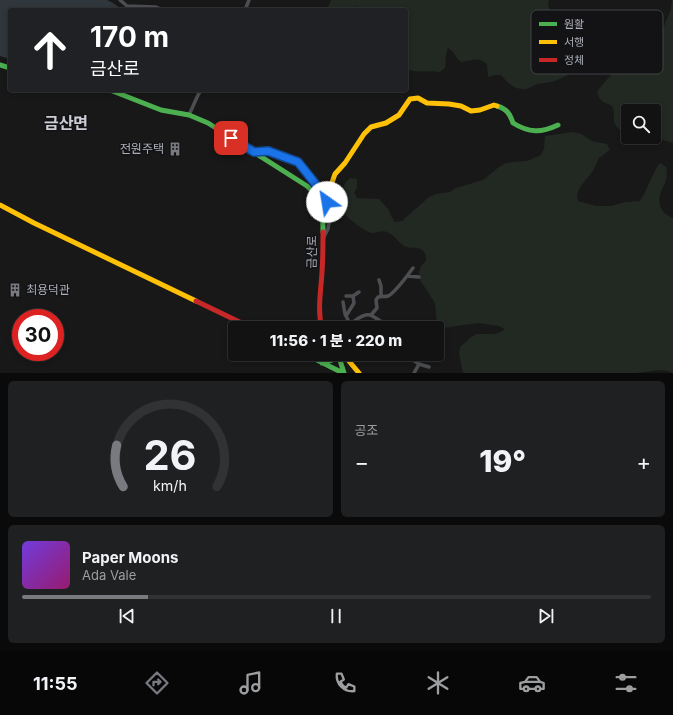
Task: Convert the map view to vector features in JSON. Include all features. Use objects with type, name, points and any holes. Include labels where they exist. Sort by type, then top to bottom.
[{"type":"street","points":[[120,0],[127,6],[158,8]]},
{"type":"street","name":"금산로","points":[[115,92],[161,110],[189,115],[208,123],[307,186],[316,196],[321,207],[323,223],[322,271],[319,310],[320,321]]},
{"type":"street","points":[[189,115],[200,92]]},
{"type":"street","points":[[323,194],[329,190],[335,174],[345,163],[364,134],[372,127],[386,123],[399,115],[410,99],[418,98],[426,103],[462,106],[471,111],[480,110],[494,105],[501,107],[508,112],[513,123],[532,131],[549,129],[558,125]]},
{"type":"street","points":[[254,152],[268,151],[298,162],[314,182],[323,194],[330,210],[328,229],[323,240]]},
{"type":"street","points":[[0,205],[238,321]]},
{"type":"street","points":[[371,315],[377,308],[377,298],[392,294],[413,268]]},
{"type":"street","points":[[407,276],[419,277]]},
{"type":"street","points":[[379,280],[381,286],[381,296]]},
{"type":"street","points":[[346,296],[353,296],[359,292]]},
{"type":"street","points":[[346,316],[354,303],[353,296]]},
{"type":"street","points":[[343,302],[348,321]]},
{"type":"street","points":[[355,321],[363,315],[371,315],[380,321]]},
{"type":"street","points":[[318,361],[343,373]]},
{"type":"street","points":[[322,363],[330,361]]},
{"type":"street","points":[[339,361],[343,373]]},
{"type":"street","points":[[349,361],[359,373]]},
{"type":"street","points":[[414,361],[418,364],[429,367]]},
{"type":"street","points":[[414,373],[418,364]]},
{"type":"shaded area","points":[[0,0],[107,0],[120,8],[8,8],[8,58],[0,56]]},
{"type":"shaded area","points":[[331,0],[549,0],[548,7],[550,10],[531,10],[531,74],[568,74],[552,82],[537,84],[525,89],[519,89],[508,83],[501,75],[488,77],[487,64],[480,60],[461,62],[448,48],[445,68],[440,72],[408,70],[408,8],[358,8],[355,6],[352,8],[328,8]]},
{"type":"shaded area","points":[[673,0],[673,143],[661,139],[661,104],[621,104],[621,131],[615,123],[613,108],[611,105],[602,101],[597,93],[612,74],[663,74],[663,29]]},
{"type":"shaded area","points":[[573,132],[581,134],[592,141],[607,144],[610,150],[599,158],[593,171],[580,187],[577,194],[578,201],[596,206],[611,206],[625,202],[640,201],[660,163],[666,167],[667,174],[659,203],[666,215],[673,218],[673,373],[660,370],[637,373],[463,373],[459,353],[460,347],[471,337],[477,334],[499,333],[505,329],[499,326],[479,323],[444,328],[444,321],[437,321],[435,303],[420,280],[419,273],[421,266],[426,261],[424,252],[418,248],[409,248],[404,246],[390,233],[384,231],[372,233],[361,228],[342,211],[338,202],[345,183],[350,178],[357,179],[357,187],[354,193],[357,198],[379,199],[389,210],[395,222],[402,221],[429,197],[436,194],[450,192],[456,188],[483,180],[506,163],[527,161],[541,155],[544,149],[545,136]]},
{"type":"traffic: fast","points":[[0,65],[8,67]]},
{"type":"traffic: fast","points":[[115,92],[161,110],[189,115],[208,123],[307,186],[313,192],[320,204],[323,218],[323,232]]},
{"type":"traffic: fast","points":[[497,106],[508,112],[513,123],[524,129],[541,131],[558,125]]},
{"type":"traffic: fast","points":[[319,361],[343,373]]},
{"type":"traffic: fast","points":[[322,363],[329,361]]},
{"type":"traffic: fast","points":[[340,361],[344,373]]},
{"type":"traffic: slow","points":[[323,194],[329,191],[335,174],[345,163],[364,134],[371,127],[386,123],[399,115],[410,99],[418,98],[427,103],[461,106],[471,111],[480,110],[494,105],[497,106]]},
{"type":"traffic: slow","points":[[0,205],[34,223],[196,301]]},
{"type":"traffic: slow","points":[[349,361],[359,373]]},
{"type":"traffic: jam","points":[[321,321],[320,307],[323,232]]},
{"type":"traffic: jam","points":[[196,301],[237,321]]},
{"type":"place","name":"전원주택","points":[[175,149]]},
{"type":"place","name":"최용덕관","points":[[15,290]]},
{"type":"district","name":"금산면","points":[[66,123]]},
{"type":"route","points":[[231,138],[254,152],[268,151],[298,162],[323,194],[327,202]]}]
